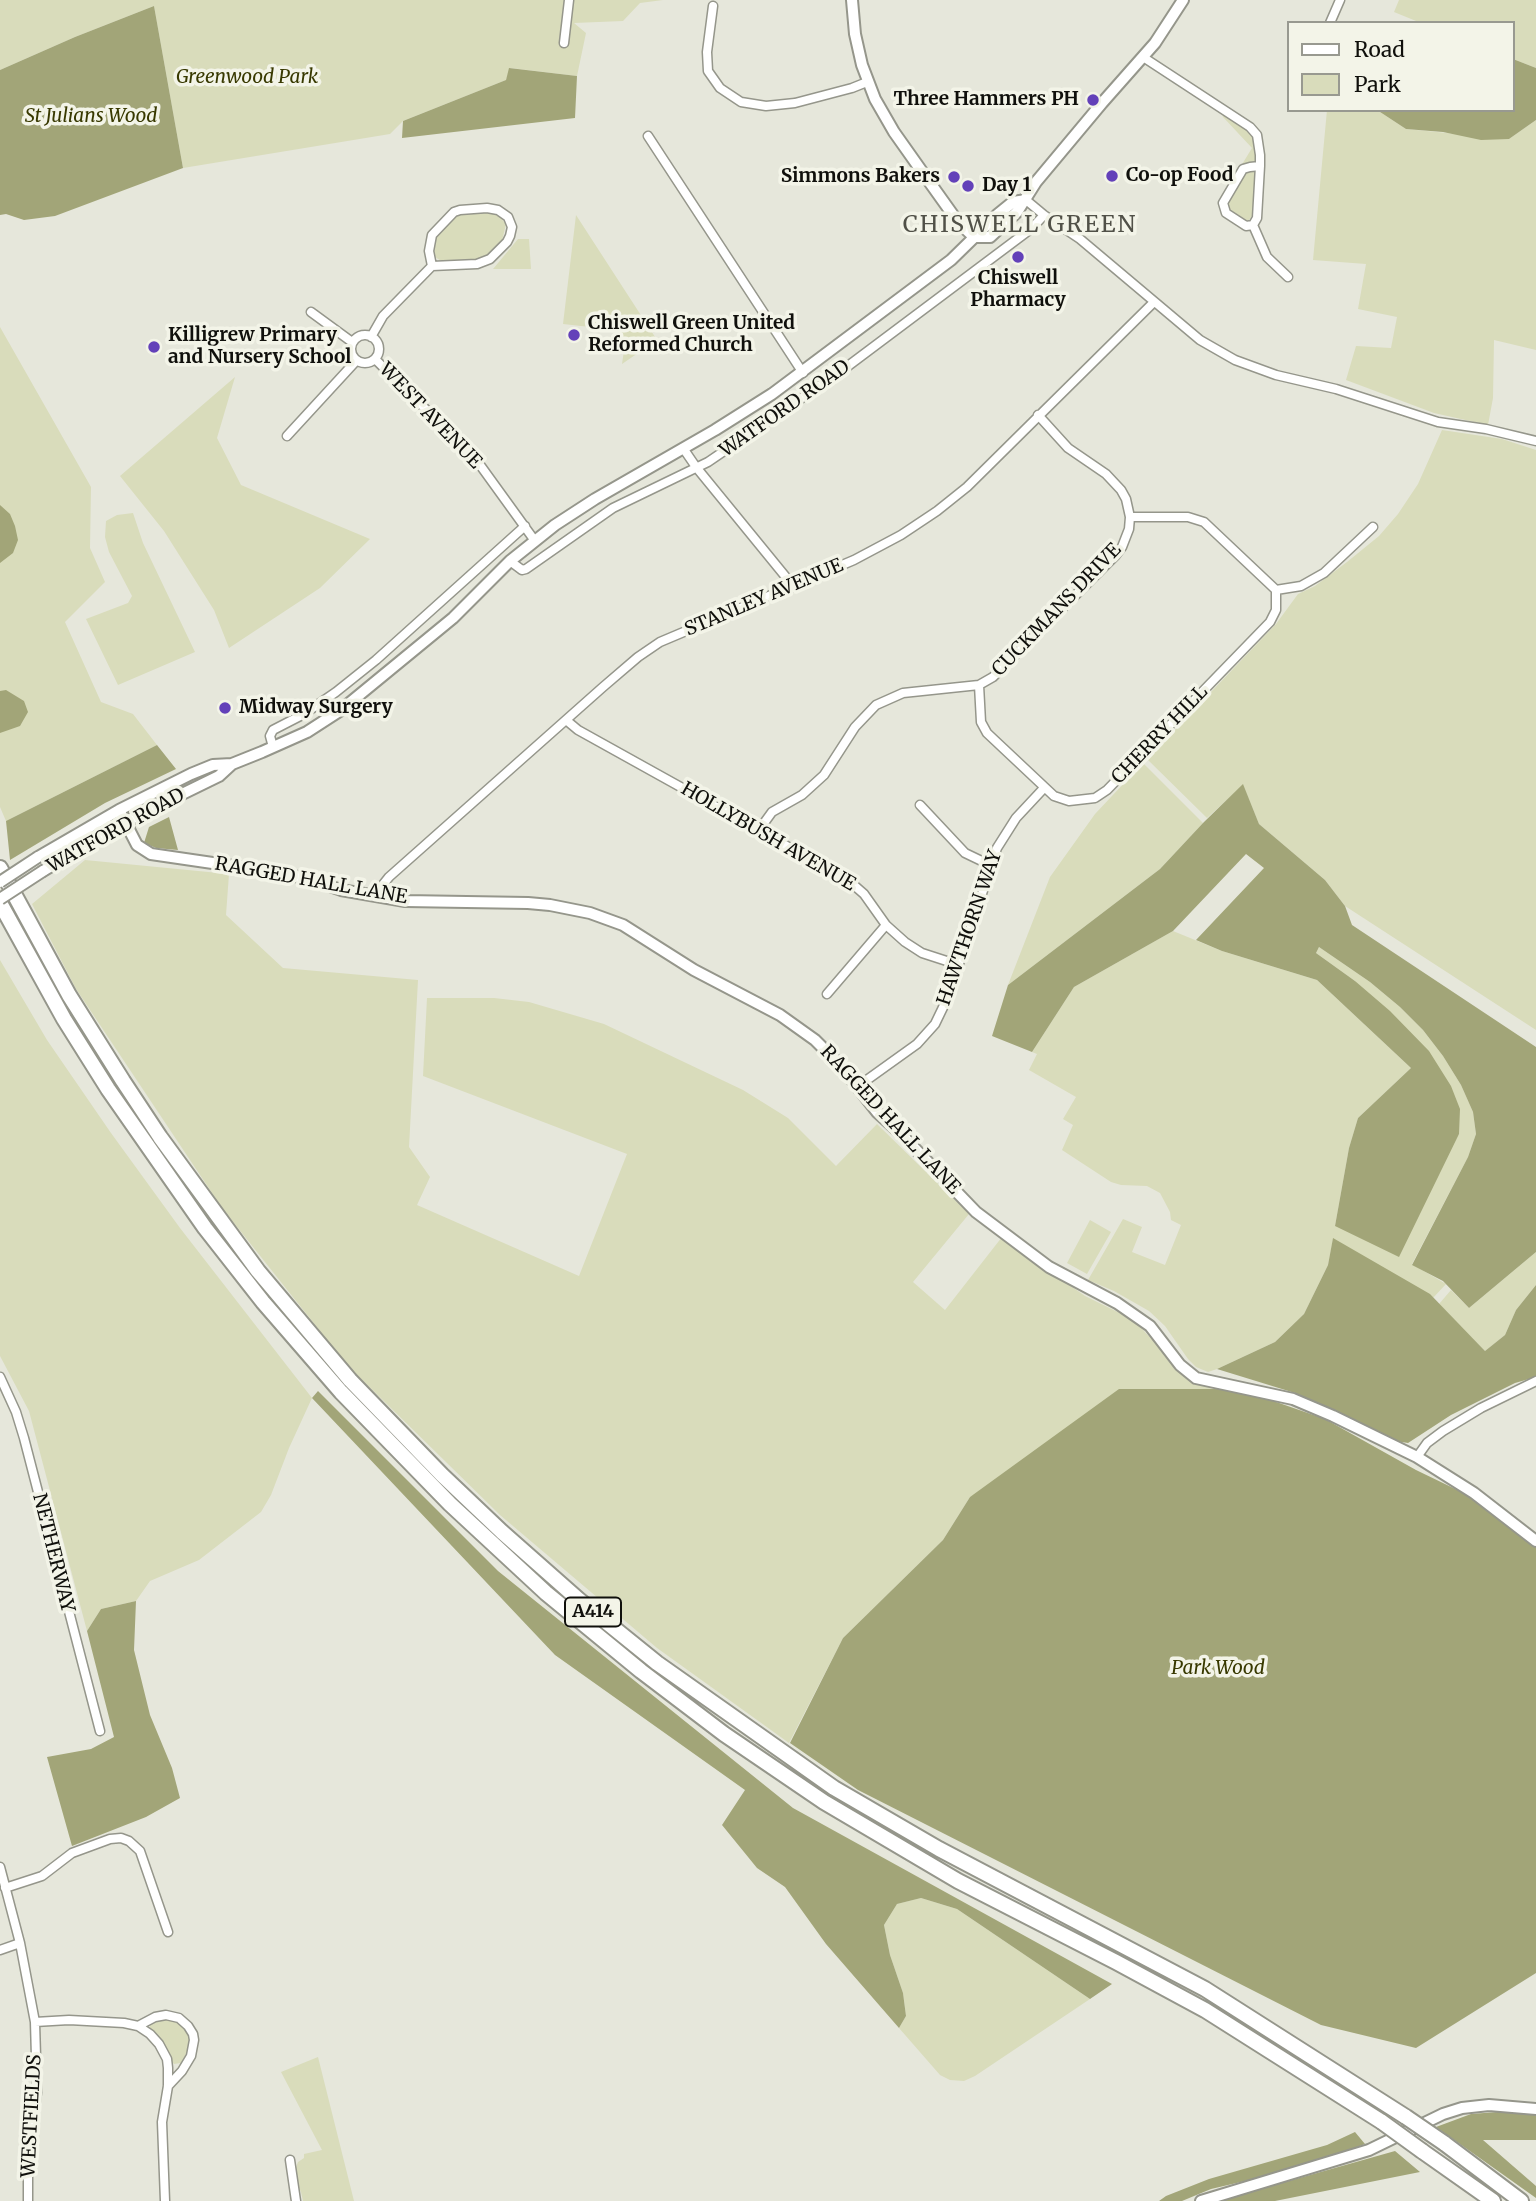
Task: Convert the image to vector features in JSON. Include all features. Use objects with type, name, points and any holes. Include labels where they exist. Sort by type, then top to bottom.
[{"type":"highway","name":"A414","points":[[0,868],[69,995],[123,1081],[166,1147],[258,1271],[350,1380],[442,1475],[579,1600],[657,1663],[834,1788],[939,1849],[1205,1989],[1406,2117],[1521,2201]]},
{"type":"highway","name":"A414","points":[[0,901],[51,996],[108,1089],[205,1228],[246,1281],[341,1392],[450,1504],[546,1593],[641,1671],[724,1734],[824,1802],[958,1881],[1205,2010],[1382,2122],[1493,2201]]},
{"type":"street","points":[[564,43],[569,0]]},
{"type":"street","points":[[852,0],[855,34],[867,82],[894,132],[958,222],[974,237]]},
{"type":"street","name":"WATFORD ROAD","points":[[0,882],[119,810],[213,765],[232,764],[307,732],[341,710],[453,618],[510,561],[536,541],[595,499],[803,373],[951,260],[1013,202],[1026,200],[1036,182],[1158,39],[1182,0]]},
{"type":"street","points":[[1331,21],[1340,0]]},
{"type":"street","points":[[713,6],[707,51],[708,71],[720,88],[741,102],[766,106],[795,103],[867,82]]},
{"type":"street","points":[[1143,57],[1250,128],[1258,139],[1260,166],[1257,218],[1254,225],[1267,257],[1288,277]]},
{"type":"street","points":[[648,135],[803,373]]},
{"type":"street","points":[[1254,225],[1246,226],[1228,216],[1223,203],[1243,169],[1260,166]]},
{"type":"street","points":[[1026,200],[1080,239],[1216,351],[1251,367],[1336,389],[1438,422],[1486,429],[1536,441]]},
{"type":"street","points":[[371,337],[383,316],[432,266],[477,264],[490,259],[510,236],[512,228],[508,217],[498,210],[487,208],[454,212],[432,235],[429,251],[432,266]]},
{"type":"street","name":"WATFORD ROAD","points":[[510,561],[522,570],[526,569],[613,508],[708,462],[840,372],[1032,228],[1044,215]]},
{"type":"street","name":"STANLEY AVENUE","points":[[374,896],[389,877],[638,657],[683,631],[794,587],[866,554],[937,511],[967,487],[1154,302]]},
{"type":"street","points":[[311,312],[352,342]]},
{"type":"street","points":[[359,337],[371,337],[379,347],[375,359],[363,364],[351,354],[352,342],[359,337]]},
{"type":"street","name":"WEST AVENUE","points":[[375,359],[465,447],[536,541]]},
{"type":"street","points":[[287,436],[356,360]]},
{"type":"street","points":[[1038,415],[1068,448],[1114,481],[1125,499],[1130,517],[1188,517],[1204,522],[1276,590],[1301,586],[1324,573],[1373,527]]},
{"type":"street","points":[[683,448],[794,587]]},
{"type":"street","name":"CUCKMANS DRIVE","points":[[759,830],[772,812],[802,795],[819,780],[855,727],[876,705],[919,690],[979,685],[1002,670],[1116,555],[1126,537],[1130,517]]},
{"type":"street","points":[[273,747],[270,736],[274,730],[304,714],[376,660],[525,526]]},
{"type":"street","name":"CHERRY HILL","points":[[979,685],[983,727],[1044,788],[1054,796],[1069,801],[1095,798],[1107,790],[1270,622],[1276,610],[1276,590]]},
{"type":"street","name":"HOLLYBUSH AVENUE","points":[[566,720],[578,730],[848,880],[864,894],[886,925],[905,942],[922,953],[959,965]]},
{"type":"street","name":"WATFORD ROAD","points":[[0,901],[43,871],[125,822],[219,776],[232,764]]},
{"type":"street","name":"HAWTHORN WAY","points":[[857,1087],[927,1034],[942,1012],[990,865],[1006,832],[1044,788]]},
{"type":"street","points":[[920,805],[965,853],[990,865]]},
{"type":"street","name":"RAGGED HALL LANE","points":[[119,810],[137,845],[151,854],[274,872],[309,879],[341,890],[405,901],[539,904],[608,919],[640,935],[694,970],[780,1015],[829,1053],[877,1112],[975,1212],[1049,1267],[1118,1303],[1150,1326],[1181,1365],[1196,1378],[1293,1399],[1417,1457],[1474,1493],[1536,1541]]},
{"type":"street","points":[[827,994],[886,925]]},
{"type":"street","name":"NETHERWAY","points":[[0,1377],[24,1438],[100,1731]]},
{"type":"street","points":[[1417,1457],[1427,1443],[1443,1431],[1481,1408],[1536,1381]]},
{"type":"street","points":[[5,1888],[42,1876],[72,1853],[110,1839],[121,1838],[140,1851],[168,1932]]},
{"type":"street","name":"WESTFIELDS","points":[[0,1867],[20,1943],[36,2022],[37,2092],[28,2166],[28,2201]]},
{"type":"street","points":[[0,1950],[20,1943]]},
{"type":"street","points":[[138,2026],[166,2015],[179,2018],[193,2034],[191,2056],[168,2086]]},
{"type":"street","points":[[36,2022],[98,2022],[138,2026],[150,2034],[163,2052],[168,2068],[162,2122],[165,2201]]},
{"type":"street","points":[[1200,2201],[1370,2150],[1443,2114],[1462,2108],[1489,2105],[1536,2109]]},
{"type":"street","points":[[290,2160],[296,2201]]},
{"type":"green space","name":"Greenwood Park","points":[[0,0],[663,0],[640,3],[623,21],[574,23],[586,33],[577,76],[510,68],[506,80],[403,121],[390,134],[183,168],[154,6],[0,70]]},
{"type":"green space","points":[[1399,0],[1536,0],[1536,68],[1515,60],[1515,21],[1416,21],[1394,12]]},
{"type":"green space","name":"St Julians Wood","points":[[154,6],[183,168],[55,216],[24,220],[6,214],[0,215],[0,70]]},
{"type":"green space","points":[[1515,60],[1536,68],[1536,120],[1509,139],[1481,140],[1443,132],[1406,129],[1380,112],[1515,112]]},
{"type":"green space","points":[[509,68],[577,76],[575,118],[402,138],[403,121],[506,80]]},
{"type":"green space","points":[[1327,112],[1380,112],[1406,129],[1509,139],[1536,120],[1536,350],[1494,340],[1493,398],[1488,425],[1434,413],[1346,380],[1356,346],[1391,348],[1397,317],[1358,309],[1366,264],[1313,260]]},
{"type":"green space","points":[[1222,113],[1253,137],[1257,158],[1252,164],[1241,166],[1252,148]]},
{"type":"green space","points":[[1253,170],[1256,173],[1254,213],[1249,220],[1244,221],[1230,213],[1227,201],[1245,172]]},
{"type":"green space","points":[[486,211],[498,215],[506,224],[502,241],[487,257],[473,261],[443,262],[435,257],[433,252],[436,239],[455,216],[465,212]]},
{"type":"green space","points":[[576,215],[657,340],[622,364],[625,343],[617,330],[563,324]]},
{"type":"green space","points":[[518,239],[529,239],[531,269],[493,269]]},
{"type":"green space","points":[[0,327],[91,487],[90,548],[105,582],[65,622],[101,702],[133,714],[157,745],[6,821],[0,807]]},
{"type":"green space","points":[[235,377],[217,438],[241,485],[370,539],[320,588],[229,648],[214,610],[164,531],[120,476]]},
{"type":"green space","points":[[1442,430],[1502,439],[1536,450],[1536,1030],[1345,906],[1325,880],[1259,824],[1243,785],[1207,818],[1147,759],[1276,624],[1298,594],[1315,586],[1379,536],[1418,484]]},
{"type":"green space","points":[[0,505],[10,514],[18,540],[13,553],[0,563]]},
{"type":"green space","points":[[133,513],[143,543],[195,652],[118,685],[86,619],[128,603],[132,596],[109,552],[105,537],[106,521],[117,515]]},
{"type":"green space","points":[[6,690],[24,701],[28,712],[20,726],[0,733],[0,691]]},
{"type":"green space","points":[[157,745],[176,769],[105,803],[10,860],[6,821]]},
{"type":"green space","points":[[1143,763],[1203,823],[1160,869],[1008,985],[1050,877],[1095,814]]},
{"type":"green space","points":[[1243,784],[1259,824],[1325,880],[1345,906],[1352,925],[1536,1047],[1536,1252],[1469,1308],[1443,1281],[1412,1265],[1468,1157],[1476,1134],[1473,1112],[1461,1085],[1423,1030],[1400,1007],[1370,982],[1319,947],[1316,953],[1390,1011],[1429,1051],[1451,1086],[1460,1109],[1459,1134],[1399,1257],[1335,1226],[1349,1148],[1358,1118],[1411,1068],[1317,980],[1222,951],[1196,940],[1264,868],[1246,854],[1173,931],[1074,987],[1032,1052],[992,1036],[1008,985],[1160,869]]},
{"type":"green space","points":[[169,817],[178,850],[156,848],[144,843],[149,827]]},
{"type":"green space","points":[[85,860],[229,874],[226,915],[283,968],[418,980],[409,1147],[430,1177],[417,1205],[579,1276],[627,1154],[423,1076],[427,998],[494,998],[529,1002],[604,1024],[743,1090],[788,1118],[836,1166],[877,1124],[969,1214],[913,1282],[945,1310],[1002,1237],[1085,1296],[1134,1320],[1189,1380],[1225,1389],[970,1497],[943,1540],[843,1638],[789,1743],[657,1648],[500,1515],[347,1365],[222,1208],[76,989],[32,904]]},
{"type":"green space","points":[[1173,931],[1222,951],[1317,980],[1411,1068],[1358,1118],[1349,1148],[1335,1226],[1447,1154],[1459,1134],[1355,981],[1316,953],[1319,947],[1370,982],[1400,1007],[1423,1030],[1443,1056],[1461,1085],[1473,1112],[1476,1134],[1468,1157],[1412,1264],[1446,1284],[1433,1298],[1333,1239],[1328,1265],[1304,1314],[1275,1342],[1208,1372],[1196,1367],[1188,1359],[1165,1326],[1149,1311],[1088,1280],[1123,1219],[1142,1227],[1132,1252],[1165,1265],[1181,1225],[1171,1220],[1160,1193],[1147,1186],[1111,1182],[1062,1150],[1073,1125],[1063,1119],[1076,1097],[1029,1070],[1037,1054],[1032,1052],[1074,987]]},
{"type":"green space","points":[[0,960],[47,1040],[111,1133],[180,1228],[312,1398],[271,1495],[261,1512],[199,1560],[150,1581],[136,1601],[101,1609],[87,1631],[29,1411],[0,1356]]},
{"type":"green space","points":[[1090,1220],[1111,1232],[1087,1274],[1067,1263]]},
{"type":"green space","points":[[1333,1238],[1430,1294],[1485,1351],[1505,1335],[1516,1310],[1536,1285],[1536,1377],[1515,1383],[1451,1415],[1408,1443],[1389,1440],[1295,1393],[1217,1369],[1275,1342],[1304,1314],[1328,1265]]},
{"type":"green space","points":[[1536,1252],[1536,1285],[1516,1310],[1505,1335],[1485,1351],[1439,1304],[1451,1290],[1469,1308]]},
{"type":"green space","name":"Park Wood","points":[[1119,1389],[1239,1389],[1325,1419],[1416,1470],[1474,1498],[1536,1539],[1536,1973],[1416,2048],[1321,2025],[858,1790],[790,1743],[843,1638],[943,1540],[970,1497]]},
{"type":"green space","points":[[318,1391],[498,1571],[793,1808],[1112,1984],[1090,1999],[957,1909],[921,1898],[897,1904],[884,1925],[890,1955],[903,1993],[906,2016],[899,2028],[826,1944],[785,1887],[757,1868],[722,1825],[745,1790],[555,1655],[312,1398]]},
{"type":"green space","points":[[136,1601],[134,1650],[150,1715],[172,1768],[180,1798],[146,1817],[72,1846],[47,1757],[91,1749],[114,1737],[87,1631],[101,1609]]},
{"type":"green space","points":[[921,1898],[957,1909],[1090,1999],[975,2076],[964,2081],[950,2080],[940,2075],[899,2028],[906,2016],[903,1993],[890,1955],[884,1925],[897,1904]]},
{"type":"green space","points":[[161,2019],[181,2023],[188,2034],[190,2042],[181,2063],[172,2062],[160,2038],[150,2028],[150,2024]]},
{"type":"green space","points":[[318,2057],[354,2201],[303,2201],[298,2186],[295,2170],[298,2162],[304,2158],[304,2154],[322,2150],[281,2072]]},
{"type":"green space","points":[[1510,2111],[1536,2115],[1536,2140],[1483,2140],[1536,2186],[1536,2198],[1436,2127],[1471,2114]]},
{"type":"green space","points":[[1355,2132],[1365,2144],[1279,2173],[1211,2189],[1182,2201],[1159,2201],[1209,2179],[1327,2145]]},
{"type":"green space","points":[[1395,2151],[1420,2172],[1275,2201],[1218,2201]]},
{"type":"place","name":"Three Hammers PH","points":[[1093,100]]},
{"type":"place","name":"Co-op Food","points":[[1112,176]]},
{"type":"place","name":"Simmons Bakers","points":[[954,177]]},
{"type":"place","name":"Day 1","points":[[968,186]]},
{"type":"place","name":"Chiswell Pharmacy","points":[[1018,257]]},
{"type":"place","name":"Chiswell Green United Reformed Church","points":[[574,335]]},
{"type":"place","name":"Killigrew Primary and Nursery School","points":[[154,347]]},
{"type":"place","name":"Midway Surgery","points":[[225,708]]},
{"type":"district","name":"CHISWELL GREEN","points":[[1020,225]]}]
